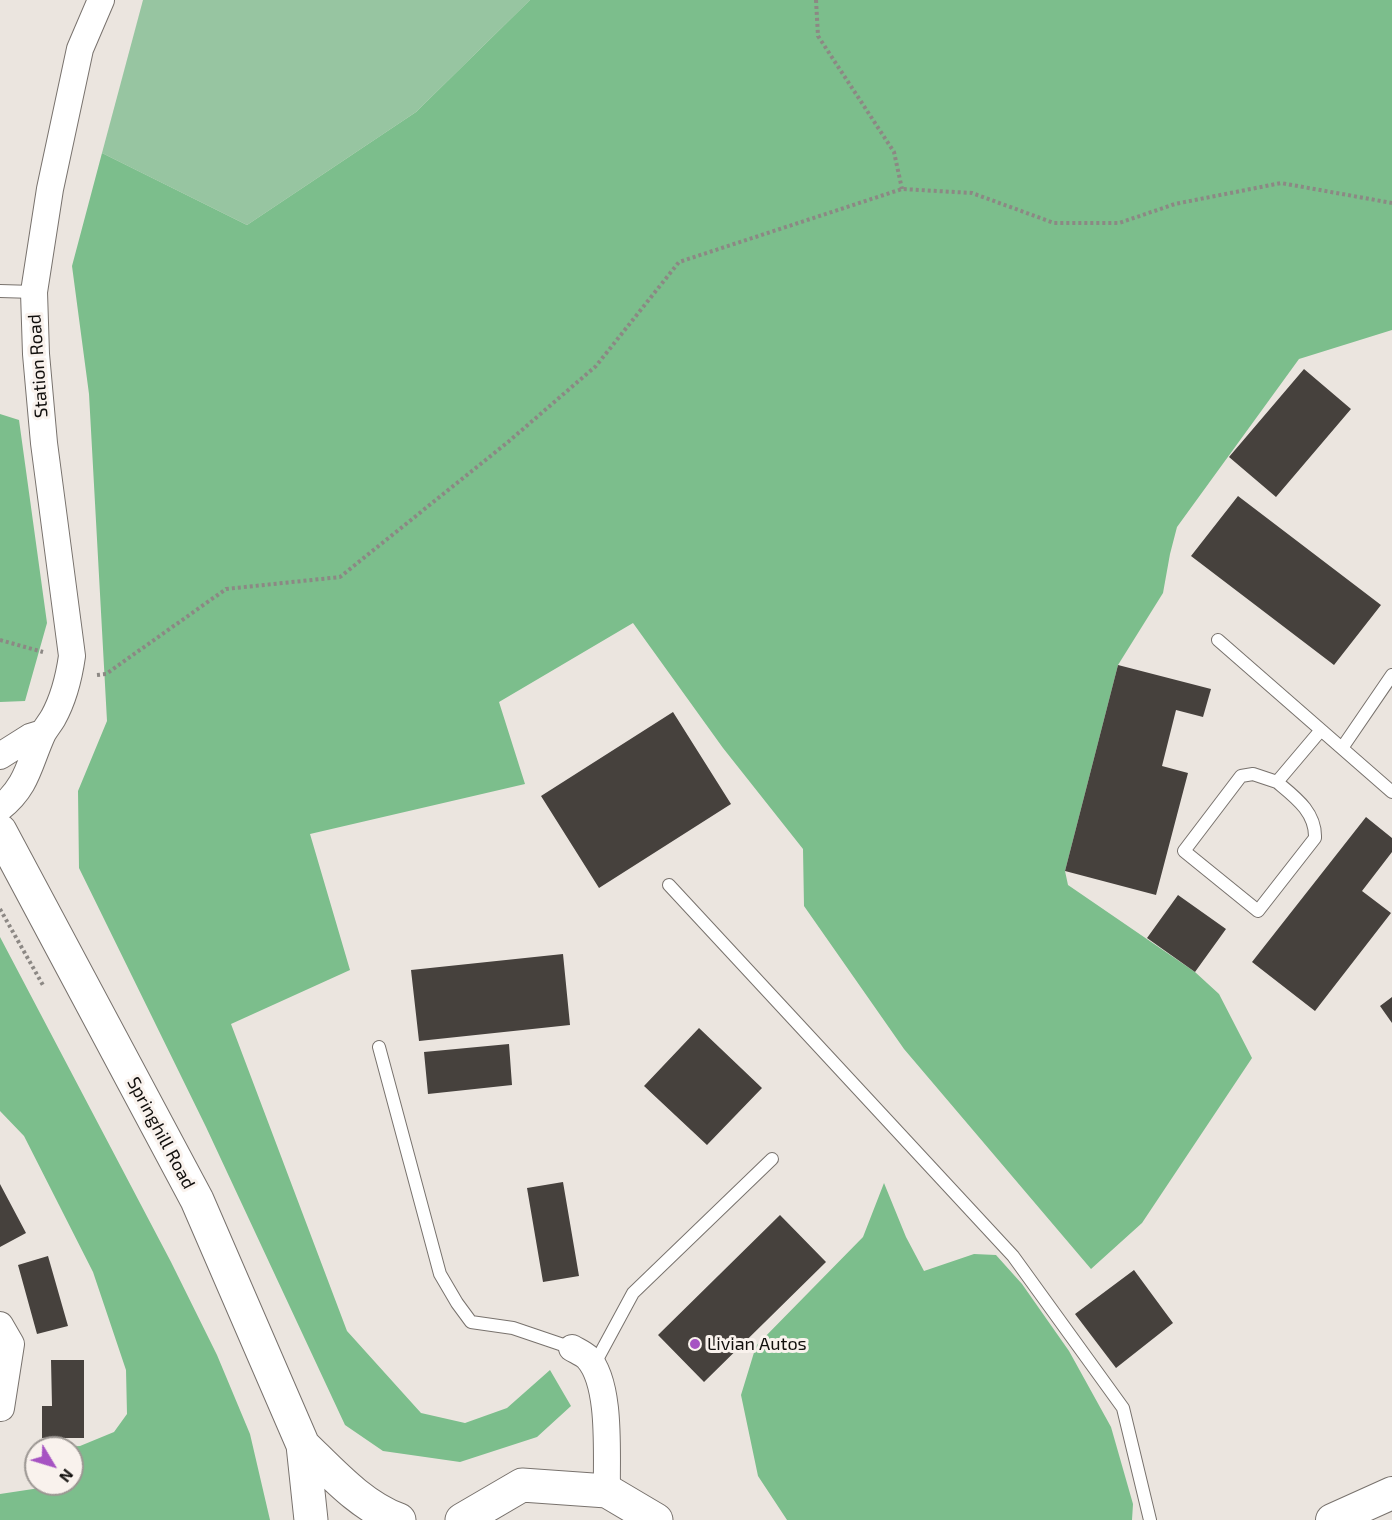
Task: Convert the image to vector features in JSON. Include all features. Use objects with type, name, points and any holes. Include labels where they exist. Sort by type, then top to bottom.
[{"type":"main road","name":"Springhill Road","points":[[0,831],[197,1200],[303,1445],[311,1520]]},
{"type":"main road","name":"Springhill Road","points":[[303,1445],[336,1478],[362,1499],[399,1520]]},
{"type":"main road","points":[[462,1520],[522,1485],[607,1491],[656,1520]]},
{"type":"street","name":"Station Road","points":[[0,808],[12,799],[30,770],[43,733],[54,717],[69,676],[72,656],[44,443],[36,354],[34,292],[50,189],[80,49],[101,0]]},
{"type":"street","points":[[0,756],[30,737],[43,733]]},
{"type":"street","points":[[0,1324],[11,1344],[1,1408]]},
{"type":"street","points":[[572,1348],[588,1357],[597,1374],[605,1403],[607,1491]]},
{"type":"street","points":[[1332,1520],[1392,1493]]},
{"type":"lane","points":[[0,291],[34,292]]},
{"type":"lane","points":[[1218,640],[1392,792]]},
{"type":"lane","points":[[1342,748],[1392,675]]},
{"type":"lane","points":[[1277,782],[1322,730]]},
{"type":"lane","points":[[1253,774],[1277,782],[1306,807],[1315,830],[1315,838],[1258,911],[1184,851],[1241,776],[1253,774]]},
{"type":"lane","points":[[669,885],[1013,1256],[1123,1408],[1150,1520]]},
{"type":"lane","points":[[379,1047],[440,1274],[457,1303],[471,1322],[513,1328],[572,1348]]},
{"type":"lane","points":[[593,1367],[633,1293],[772,1159]]},
{"type":"path","points":[[816,0],[818,36],[894,152],[902,189]]},
{"type":"path","points":[[97,675],[106,674],[226,589],[340,577],[508,442],[596,366],[679,262],[902,189],[972,193],[1054,223],[1119,223],[1175,204],[1281,183],[1392,203]]},
{"type":"path","points":[[0,640],[46,653]]},
{"type":"path","points":[[0,909],[48,995]]},
{"type":"green space","points":[[143,0],[530,0],[416,112],[247,225],[102,153]]},
{"type":"green space","points":[[530,0],[1392,0],[1392,330],[1299,359],[1177,527],[1163,593],[1118,665],[1065,871],[1068,885],[1195,972],[1219,994],[1252,1058],[1142,1223],[1091,1269],[904,1049],[804,906],[803,849],[723,748],[633,623],[499,702],[525,784],[310,834],[350,970],[231,1024],[347,1331],[421,1413],[465,1423],[507,1408],[550,1370],[571,1406],[537,1437],[460,1462],[383,1451],[345,1425],[206,1127],[79,868],[78,791],[107,721],[89,394],[72,266],[102,153],[247,225],[416,112]]},
{"type":"green space","points":[[0,414],[19,420],[47,623],[25,701],[0,702]]},
{"type":"green space","points":[[0,937],[171,1262],[217,1355],[250,1434],[270,1520],[0,1520],[0,1494],[24,1490],[24,1496],[84,1496],[84,1444],[114,1432],[127,1414],[126,1370],[93,1272],[24,1136],[0,1111]]},
{"type":"green space","points":[[884,1183],[906,1237],[924,1271],[974,1254],[996,1255],[1022,1284],[1069,1351],[1111,1427],[1133,1504],[1132,1520],[787,1520],[758,1476],[741,1395],[756,1346],[863,1237]]},
{"type":"building","points":[[1304,369],[1351,409],[1276,497],[1229,457]]},
{"type":"building","points":[[1238,496],[1381,605],[1334,665],[1191,556]]},
{"type":"building","points":[[1118,665],[1211,689],[1203,717],[1176,710],[1162,766],[1188,773],[1156,895],[1065,871]]},
{"type":"building","points":[[673,712],[731,804],[599,888],[541,796]]},
{"type":"building","points":[[1366,817],[1392,838],[1392,852],[1362,891],[1391,913],[1315,1011],[1252,962]]},
{"type":"building","points":[[1178,895],[1226,929],[1195,972],[1147,938]]},
{"type":"building","points":[[563,954],[570,1025],[419,1041],[411,970]]},
{"type":"building","points":[[1392,997],[1392,1023],[1380,1006]]},
{"type":"building","points":[[699,1028],[762,1088],[707,1145],[644,1086]]},
{"type":"building","points":[[509,1044],[512,1085],[428,1094],[424,1052]]},
{"type":"building","points":[[563,1182],[579,1276],[543,1282],[527,1188]]},
{"type":"building","points":[[0,1184],[26,1233],[0,1247]]},
{"type":"building","points":[[780,1215],[826,1262],[704,1382],[658,1335]]},
{"type":"building","points":[[48,1256],[68,1326],[37,1334],[18,1265]]},
{"type":"building","points":[[1134,1270],[1173,1323],[1116,1368],[1075,1314]]},
{"type":"building","points":[[51,1360],[84,1360],[84,1436],[42,1436],[42,1406],[52,1406]]},
{"type":"place","name":"Livian Autos","points":[[695,1344]]}]
